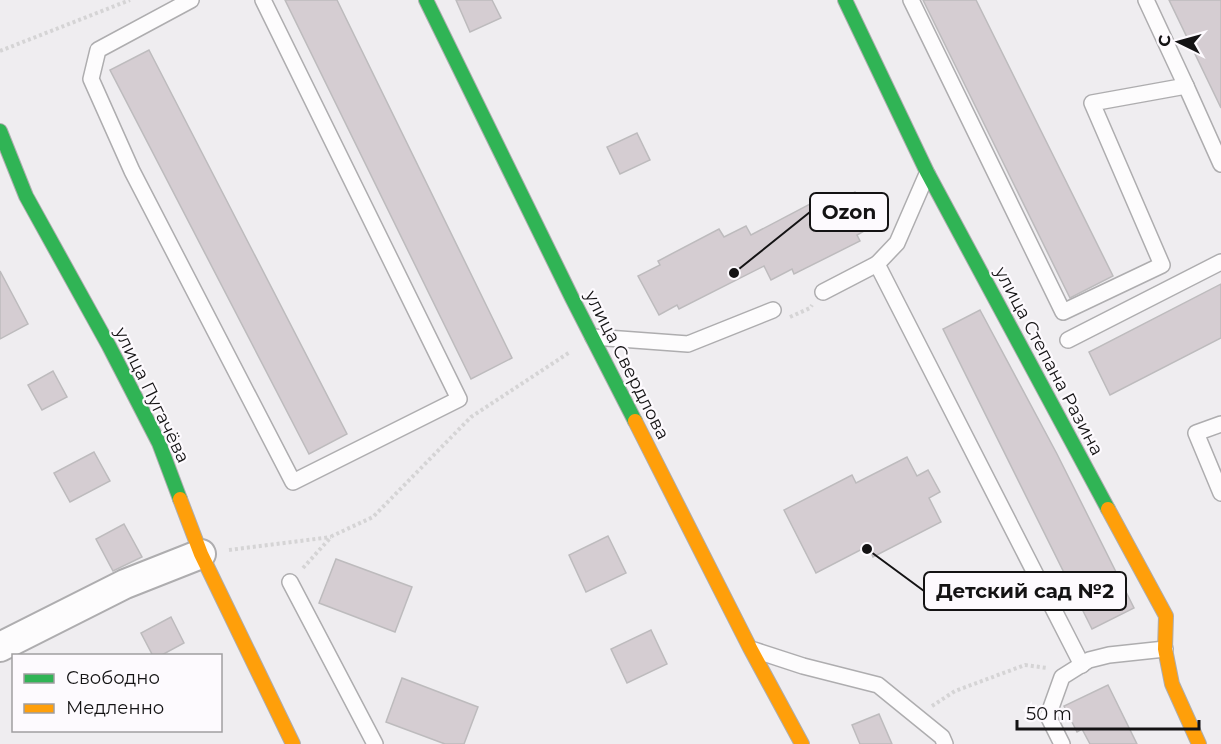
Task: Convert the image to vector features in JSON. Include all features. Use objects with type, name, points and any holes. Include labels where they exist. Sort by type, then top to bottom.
[{"type":"street","name":"улица Свердлова","points":[[426,0],[592,337],[750,648],[802,744]]},
{"type":"street","name":"улица Степана Разина","points":[[844,0],[927,172],[1166,616],[1165,649],[1172,684],[1199,744]]},
{"type":"street","name":"улица Пугачёва","points":[[0,131],[26,195],[159,443],[201,554],[293,744]]},
{"type":"street","points":[[0,647],[125,584],[201,554]]},
{"type":"lane","points":[[191,0],[98,50],[91,79],[132,171],[293,482],[459,399],[263,0]]},
{"type":"lane","points":[[911,0],[1063,312],[1162,265],[1092,103],[1186,86]]},
{"type":"lane","points":[[1146,0],[1221,164]]},
{"type":"lane","points":[[823,292],[877,264],[897,243],[927,172]]},
{"type":"lane","points":[[1068,340],[1221,262]]},
{"type":"lane","points":[[877,264],[1082,665]]},
{"type":"lane","points":[[592,337],[688,344],[773,310]]},
{"type":"lane","points":[[1221,424],[1196,433],[1221,493]]},
{"type":"lane","points":[[290,582],[375,744]]},
{"type":"lane","points":[[750,648],[803,666],[878,685],[942,737],[945,744]]},
{"type":"lane","points":[[1062,744],[1048,716],[1062,677],[1089,660],[1109,655],[1165,649]]},
{"type":"path","points":[[0,51],[130,0]]},
{"type":"path","points":[[201,554],[332,536],[373,517],[471,417],[592,337]]},
{"type":"path","points":[[290,582],[332,536]]},
{"type":"path","points":[[917,716],[955,691],[1025,665],[1044,666],[1066,675]]},
{"type":"building","points":[[285,0],[337,0],[512,358],[471,379]]},
{"type":"building","points":[[456,0],[492,0],[501,18],[470,32]]},
{"type":"building","points":[[923,0],[976,0],[1113,276],[1070,298]]},
{"type":"building","points":[[1169,0],[1221,0],[1221,108]]},
{"type":"building","points":[[149,50],[347,434],[309,454],[110,70]]},
{"type":"building","points":[[637,133],[650,160],[620,174],[607,147]]},
{"type":"building","points":[[855,192],[873,226],[857,235],[860,241],[794,274],[792,269],[771,280],[764,266],[679,309],[677,305],[659,315],[638,276],[660,265],[658,261],[719,229],[724,237],[746,226],[751,235],[831,193],[836,202]]},
{"type":"building","points":[[0,271],[28,324],[0,339]]},
{"type":"building","points":[[1221,284],[1221,338],[1110,395],[1089,352]]},
{"type":"building","points":[[980,310],[1057,454],[1134,608],[1092,629],[943,329]]},
{"type":"building","points":[[53,371],[67,397],[42,410],[28,385]]},
{"type":"building","points":[[94,452],[110,481],[70,502],[54,473]]},
{"type":"building","points":[[907,457],[917,476],[928,470],[940,492],[929,498],[941,522],[873,557],[868,546],[816,573],[784,510],[852,475],[856,483]]},
{"type":"building","points":[[124,524],[142,557],[113,571],[96,539]]},
{"type":"building","points":[[608,536],[626,573],[586,592],[569,555]]},
{"type":"building","points":[[336,559],[412,587],[395,632],[319,603]]},
{"type":"building","points":[[171,617],[184,643],[164,654],[152,654],[141,633]]},
{"type":"building","points":[[651,630],[667,664],[627,683],[611,649]]},
{"type":"building","points":[[402,678],[478,707],[464,744],[445,744],[386,722]]},
{"type":"building","points":[[1108,685],[1137,744],[1090,744],[1082,729],[1077,732],[1064,706]]},
{"type":"building","points":[[879,714],[892,744],[860,744],[852,725]]},
{"type":"traffic: fast","points":[[426,0],[635,421]]},
{"type":"traffic: fast","points":[[845,0],[927,172],[1108,509]]},
{"type":"traffic: fast","points":[[0,131],[26,196],[109,346],[159,443],[180,499]]},
{"type":"traffic: slow","points":[[635,421],[750,648],[802,744]]},
{"type":"traffic: slow","points":[[180,499],[201,554],[293,744]]},
{"type":"traffic: slow","points":[[1108,509],[1166,616],[1165,649],[1172,684],[1199,744]]},
{"type":"place","name":"Ozon","points":[[734,273]]},
{"type":"place","name":"Детский сад №2","points":[[867,549]]}]
